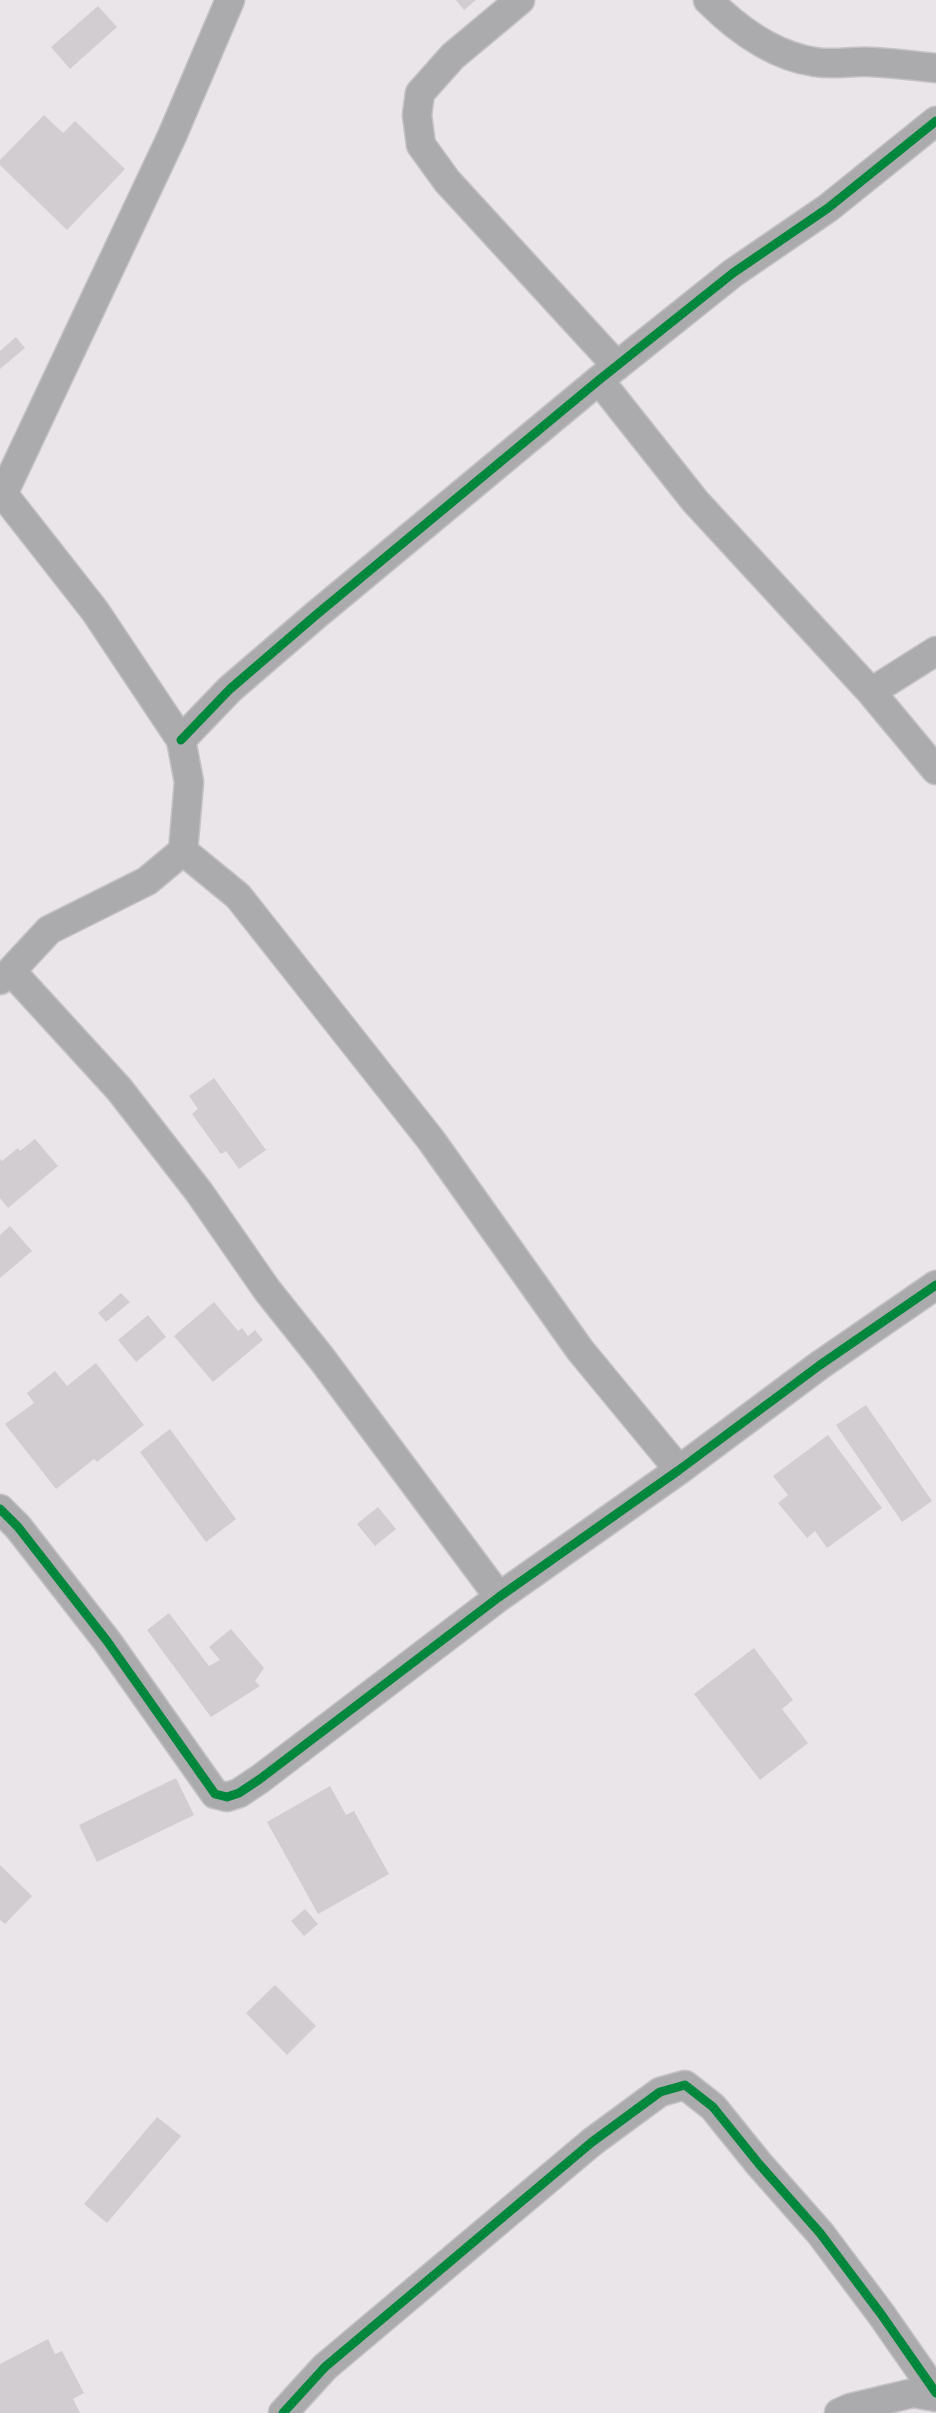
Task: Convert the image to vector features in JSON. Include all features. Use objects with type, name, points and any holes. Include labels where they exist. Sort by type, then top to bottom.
[{"type":"street","points":[[230,0],[172,136],[2,492],[95,611],[181,740],[189,782],[183,851],[147,881],[49,930],[6,976],[119,1089],[199,1192],[267,1290],[499,1597]]},
{"type":"street","points":[[520,0],[453,56],[420,93],[417,115],[421,145],[447,181],[608,373],[694,501],[871,692],[936,770]]},
{"type":"street","points":[[708,0],[721,13],[761,42],[788,55],[816,63],[870,62],[936,68]]},
{"type":"street","points":[[181,740],[230,689],[316,615],[608,373],[733,273],[828,208],[936,122]]},
{"type":"street","points":[[871,692],[936,651]]},
{"type":"street","points":[[183,851],[238,896],[431,1140],[580,1350],[679,1470]]},
{"type":"street","points":[[0,1509],[18,1527],[108,1641],[201,1777],[215,1794],[227,1797],[239,1793],[260,1779],[499,1597],[679,1470],[820,1365],[936,1285]]},
{"type":"street","points":[[283,2413],[325,2367],[592,2142],[660,2092],[685,2085],[713,2107],[759,2164],[820,2233],[881,2314],[936,2395]]},
{"type":"street","points":[[839,2413],[850,2408],[913,2393],[936,2395]]},
{"type":"building","points":[[456,0],[476,0],[464,10]]},
{"type":"building","points":[[98,6],[117,27],[70,69],[51,47]]},
{"type":"building","points":[[44,115],[63,133],[75,121],[125,169],[67,230],[0,165],[0,160]]},
{"type":"building","points":[[16,337],[25,348],[0,369],[0,351]]},
{"type":"building","points":[[214,1078],[266,1150],[239,1169],[226,1151],[221,1154],[192,1114],[198,1109],[189,1096]]},
{"type":"building","points":[[35,1139],[58,1166],[8,1208],[0,1198],[0,1159],[2,1161],[18,1148],[20,1151]]},
{"type":"building","points":[[10,1226],[32,1251],[0,1278],[0,1235]]},
{"type":"building","points":[[121,1293],[130,1302],[106,1322],[98,1313]]},
{"type":"building","points":[[214,1302],[238,1331],[242,1328],[248,1336],[255,1330],[263,1340],[213,1382],[174,1336]]},
{"type":"building","points":[[148,1315],[166,1337],[136,1362],[118,1340]]},
{"type":"building","points":[[96,1363],[144,1425],[97,1462],[94,1459],[56,1489],[5,1424],[34,1403],[27,1393],[55,1371],[67,1386]]},
{"type":"building","points":[[866,1405],[932,1501],[902,1522],[836,1425]]},
{"type":"building","points":[[170,1429],[236,1519],[206,1542],[140,1452]]},
{"type":"building","points":[[828,1435],[882,1508],[827,1548],[815,1531],[807,1538],[778,1503],[788,1495],[773,1476]]},
{"type":"building","points":[[378,1507],[396,1529],[375,1546],[357,1524]]},
{"type":"building","points":[[169,1613],[209,1666],[220,1660],[209,1647],[231,1629],[264,1668],[255,1681],[260,1686],[211,1717],[147,1630]]},
{"type":"building","points":[[754,1648],[793,1700],[782,1709],[808,1743],[760,1780],[694,1694]]},
{"type":"building","points":[[176,1778],[194,1815],[97,1862],[79,1825]]},
{"type":"building","points":[[330,1786],[346,1815],[354,1811],[389,1874],[318,1914],[267,1822]]},
{"type":"building","points":[[0,1865],[32,1896],[5,1924],[0,1920]]},
{"type":"building","points":[[305,1909],[318,1924],[304,1936],[291,1921]]},
{"type":"building","points":[[275,1985],[316,2026],[287,2055],[246,2013]]},
{"type":"building","points":[[157,2117],[181,2136],[107,2223],[84,2204]]},
{"type":"building","points":[[48,2339],[55,2354],[62,2351],[84,2393],[73,2399],[80,2413],[0,2413],[0,2364]]},
{"type":"cycle path","points":[[181,740],[230,689],[599,380],[733,273],[828,208],[936,121]]},
{"type":"cycle path","points":[[0,1509],[18,1527],[107,1641],[215,1794],[227,1797],[239,1793],[260,1779],[499,1597],[679,1470],[820,1365],[936,1285]]},
{"type":"cycle path","points":[[283,2413],[325,2367],[592,2142],[660,2092],[685,2085],[713,2107],[759,2164],[820,2233],[881,2314],[936,2393]]}]
